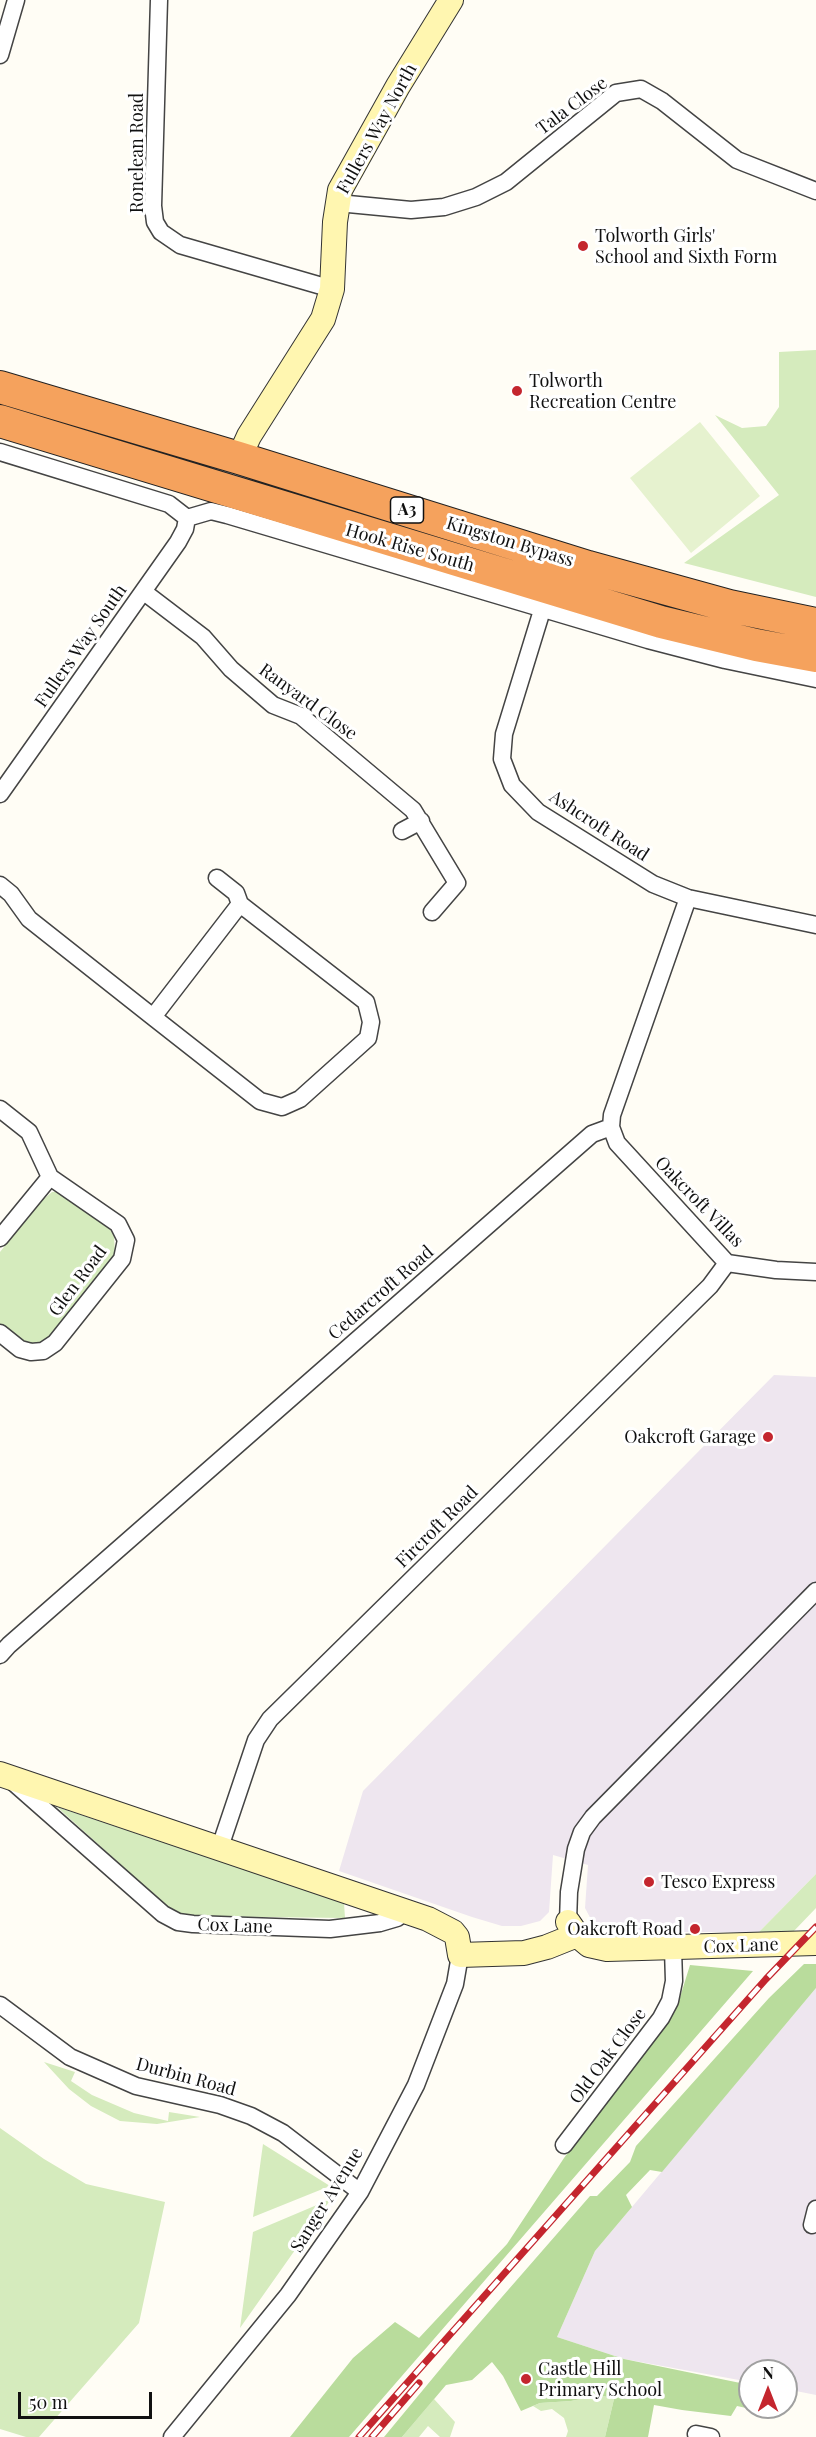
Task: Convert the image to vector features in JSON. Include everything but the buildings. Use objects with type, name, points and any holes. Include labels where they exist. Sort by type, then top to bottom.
[{"type":"highway","name":"Kingston Bypass","points":[[0,387],[239,458],[588,567],[729,606],[816,624]]},
{"type":"highway","name":"Kingston Bypass","points":[[0,421],[661,622],[756,645],[816,656]]},
{"type":"highway","points":[[0,427],[72,443]]},
{"type":"street","points":[[0,55],[16,0]]},
{"type":"street","name":"Ronelean Road","points":[[159,0],[153,206],[155,222],[161,232],[180,245],[332,289]]},
{"type":"street","name":"Fullers Way North","points":[[239,458],[249,436],[323,319],[332,289],[340,190],[451,0]]},
{"type":"street","name":"Tala Close","points":[[338,203],[411,210],[444,207],[476,197],[506,182],[616,93],[640,89],[662,101],[737,160],[816,191]]},
{"type":"street","points":[[0,452],[169,504],[187,518]]},
{"type":"street","name":"Hook Rise South","points":[[187,518],[211,511],[543,607],[648,640],[725,660],[816,679]]},
{"type":"street","name":"Fullers Way South","points":[[0,794],[182,536],[187,518]]},
{"type":"street","name":"Ranyard Close","points":[[144,592],[202,638],[231,669],[273,705],[301,716],[400,797],[421,821],[457,883],[432,912]]},
{"type":"street","name":"Ashcroft Road","points":[[543,607],[504,734],[502,759],[512,785],[538,812],[653,884],[688,898],[816,925]]},
{"type":"street","points":[[402,831],[421,821]]},
{"type":"street","points":[[0,885],[11,894],[29,919],[153,1017],[260,1101],[282,1107],[300,1099],[368,1038],[372,1022],[366,1002],[240,904],[236,893],[217,878]]},
{"type":"street","points":[[611,1127],[612,1115],[688,898]]},
{"type":"street","points":[[153,1017],[240,904]]},
{"type":"street","points":[[0,1109],[29,1132],[50,1177],[0,1238]]},
{"type":"street","name":"Oakcroft Villas","points":[[611,1127],[617,1143],[727,1263],[776,1270],[816,1272]]},
{"type":"street","name":"Cedarcroft Road","points":[[0,1655],[592,1134],[611,1127]]},
{"type":"street","name":"Glen Road","points":[[0,1333],[20,1349],[31,1352],[43,1351],[55,1344],[122,1259],[126,1240],[118,1224],[50,1177]]},
{"type":"street","name":"Fircroft Road","points":[[220,1847],[256,1740],[270,1719],[710,1286],[727,1263]]},
{"type":"street","points":[[459,1946],[524,1953],[547,1947],[573,1928],[569,1892],[576,1849],[582,1832],[593,1817],[816,1591]]},
{"type":"street","name":"Cox Lane","points":[[3,1775],[442,1924],[459,1946]]},
{"type":"street","name":"Cox Lane","points":[[3,1775],[163,1914],[178,1922],[330,1929],[380,1923],[397,1918],[407,1911]]},
{"type":"street","name":"Cox Lane","points":[[573,1928],[590,1945],[607,1949],[673,1949],[816,1943]]},
{"type":"street","name":"Sanger Avenue","points":[[172,2437],[288,2295],[360,2192],[416,2085],[456,1984],[459,1946]]},
{"type":"street","name":"Old Oak Close","points":[[564,2145],[661,2018],[670,2001],[674,1981],[673,1949]]},
{"type":"street","name":"Durbin Road","points":[[0,2005],[70,2057],[136,2086],[220,2105],[251,2116],[283,2133],[360,2192]]},
{"type":"shaded area","points":[[774,1375],[816,1377],[816,1874],[759,1932],[607,1932],[594,1925],[585,1908],[588,1865],[553,1855],[549,1912],[540,1921],[521,1926],[502,1926],[472,1917],[339,1871],[363,1791]]},
{"type":"shaded area","points":[[816,1988],[816,2395],[798,2391],[798,2359],[738,2359],[738,2380],[624,2359],[557,2337],[595,2251]]},
{"type":"green space","points":[[816,350],[816,597],[684,563],[779,495],[715,415],[742,428],[766,426],[779,407],[779,352]]},
{"type":"green space","points":[[700,422],[760,496],[691,553],[630,478]]},
{"type":"green space","points":[[52,1192],[60,1192],[109,1227],[114,1237],[115,1254],[47,1341],[24,1344],[0,1324],[0,1252],[39,1203]]},
{"type":"green space","points":[[57,1807],[344,1903],[345,1918],[183,1916],[173,1912]]},
{"type":"green space","points":[[816,1874],[816,1908],[793,1932],[759,1932]]},
{"type":"green space","points":[[804,1964],[816,1964],[816,1988],[662,2172],[650,2170],[626,2195],[632,2207],[595,2251],[557,2337],[624,2359],[738,2383],[738,2406],[731,2416],[654,2405],[648,2437],[605,2437],[614,2399],[600,2395],[571,2401],[540,2403],[521,2411],[503,2376],[492,2362],[472,2380],[446,2385],[402,2437],[384,2437],[461,2344],[590,2196],[597,2196],[630,2162],[636,2146],[769,1998]]},
{"type":"green space","points":[[690,1965],[753,1971],[349,2437],[290,2437],[353,2358],[395,2322],[419,2338],[507,2244],[564,2158],[677,2007]]},
{"type":"green space","points":[[44,2062],[75,2072],[71,2081],[92,2095],[134,2113],[168,2121],[169,2112],[200,2117],[157,2124],[120,2121],[91,2106],[69,2089]]},
{"type":"green space","points":[[0,2128],[44,2159],[86,2184],[165,2202],[139,2323],[39,2437],[26,2437],[0,2429]]},
{"type":"green space","points":[[263,2144],[330,2186],[253,2217]]},
{"type":"green space","points":[[331,2199],[240,2328],[253,2232]]},
{"type":"green space","points":[[600,2395],[614,2399],[605,2437],[566,2437],[568,2431],[564,2418],[552,2409],[541,2411],[533,2406],[540,2403],[571,2401]]},
{"type":"green space","points":[[434,2399],[455,2422],[450,2437],[440,2437],[428,2426],[419,2437],[402,2437]]},
{"type":"railway","points":[[359,2437],[766,1979],[816,1927]]},
{"type":"railway","points":[[372,2437],[419,2383]]},
{"type":"place","name":"Tolworth Girls' School and Sixth Form","points":[[583,246]]},
{"type":"place","name":"Tolworth Recreation Centre","points":[[517,391]]},
{"type":"place","name":"Oakcroft Garage","points":[[768,1437]]},
{"type":"place","name":"Tesco Express","points":[[649,1882]]},
{"type":"place","name":"Oakcroft Road","points":[[695,1929]]},
{"type":"place","name":"Castle Hill Primary School","points":[[526,2379]]}]
